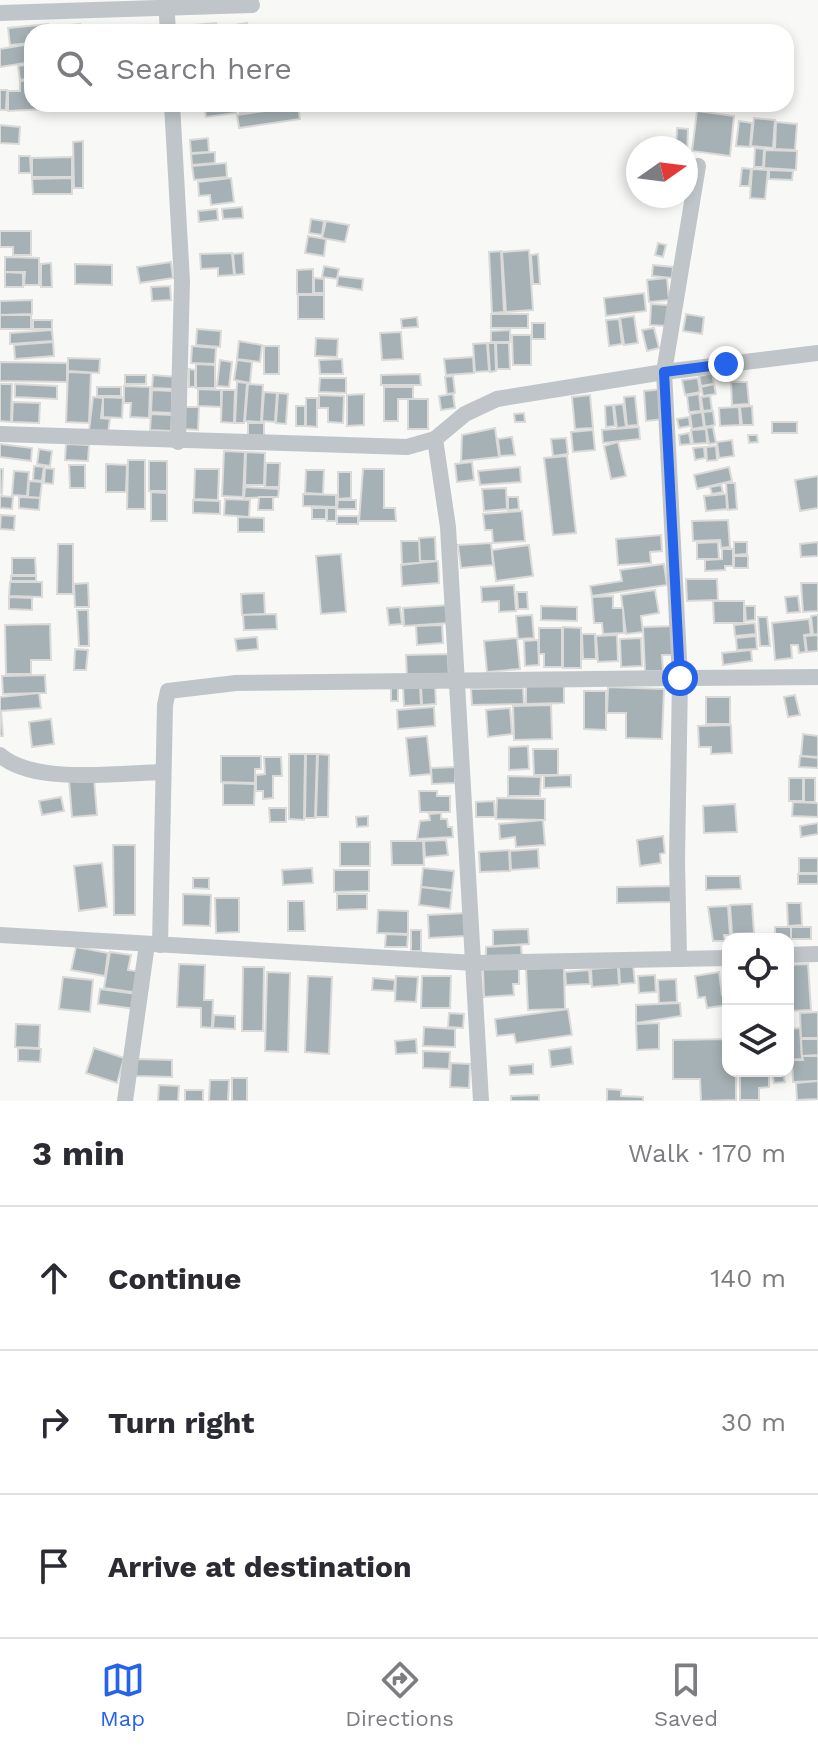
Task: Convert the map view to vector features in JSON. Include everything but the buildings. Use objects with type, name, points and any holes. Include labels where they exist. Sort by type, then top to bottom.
[{"type":"street","points":[[0,13],[167,4],[252,5]]},
{"type":"street","points":[[167,4],[168,24]]},
{"type":"street","points":[[172,112],[182,281],[178,442]]},
{"type":"street","points":[[679,959],[680,678],[664,372],[692,208]]},
{"type":"street","points":[[0,434],[407,447],[435,439],[478,406],[497,399],[664,372],[818,353]]},
{"type":"street","points":[[435,439],[448,527],[481,1101]]},
{"type":"street","points":[[125,1101],[153,944],[168,691],[178,687],[236,683],[818,677]]},
{"type":"street","points":[[0,755],[20,767],[53,773],[163,772]]},
{"type":"street","points":[[0,935],[475,963],[722,958]]},
{"type":"street","points":[[794,955],[818,954]]},
{"type":"route","points":[[680,678],[664,372],[726,364]]}]
